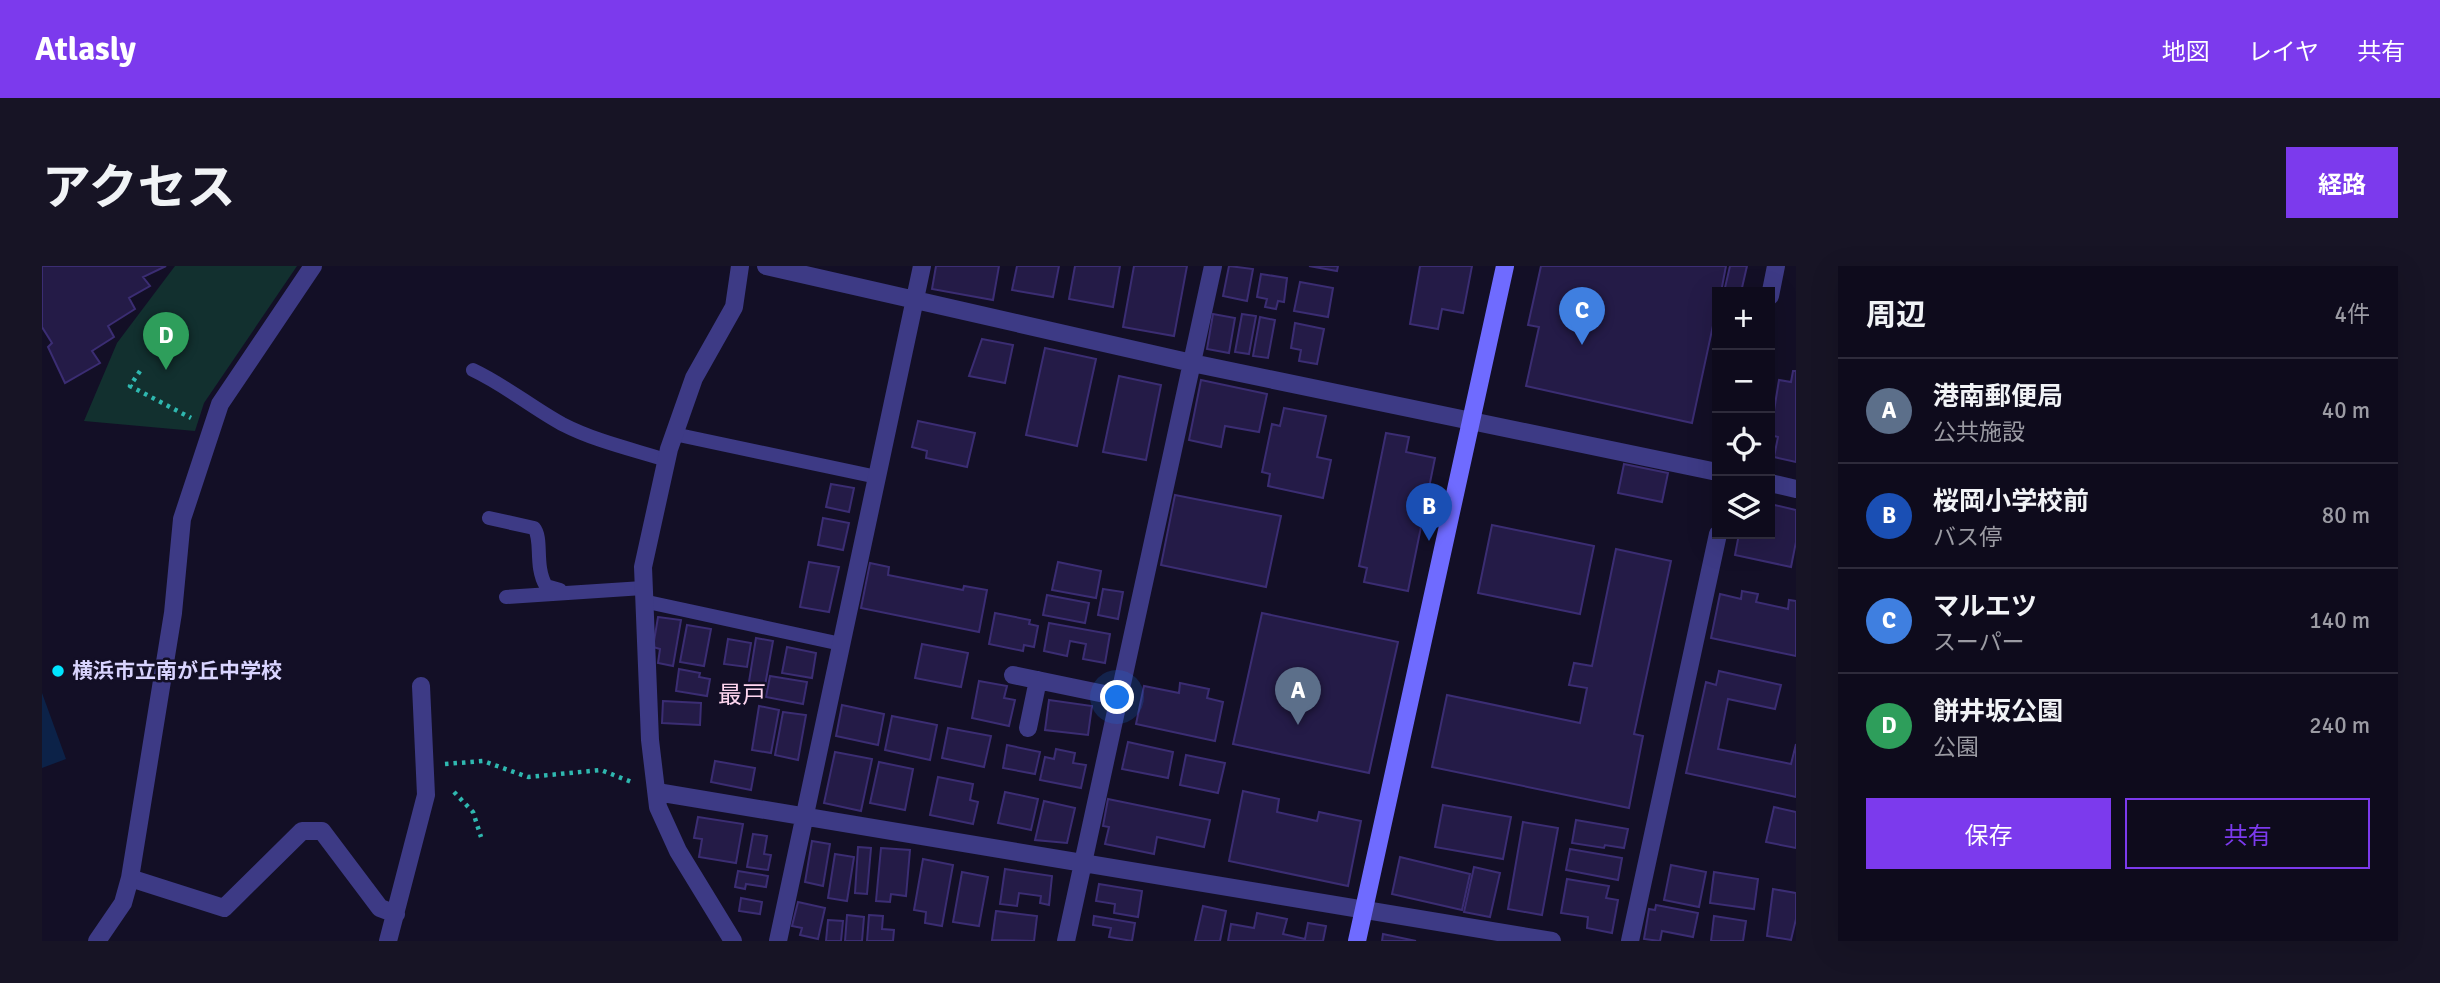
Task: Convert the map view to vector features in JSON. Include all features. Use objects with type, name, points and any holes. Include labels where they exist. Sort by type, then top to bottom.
[{"type":"street","points":[[97,941],[122,903],[130,878],[173,613],[182,519],[220,404],[313,266]]},
{"type":"street","points":[[733,941],[678,851],[659,807],[650,740],[643,567],[674,434],[694,378],[734,307],[740,266]]},
{"type":"street","points":[[766,266],[914,302],[1192,363],[1712,471]]},
{"type":"street","points":[[778,941],[922,266]]},
{"type":"street","points":[[1066,941],[1213,266]]},
{"type":"street","points":[[1357,941],[1505,266]]},
{"type":"street","points":[[1772,287],[1776,266]]},
{"type":"street","points":[[1775,485],[1796,489]]},
{"type":"street","points":[[1630,941],[1717,539]]},
{"type":"street","points":[[1013,675],[1119,697]]},
{"type":"street","points":[[1028,728],[1038,680]]},
{"type":"street","points":[[388,941],[426,795],[421,686]]},
{"type":"street","points":[[657,792],[1552,941]]},
{"type":"street","points":[[130,878],[224,908],[302,831],[323,831],[380,908],[396,914]]},
{"type":"lane","points":[[473,370],[503,384],[561,423],[592,438],[666,460]]},
{"type":"lane","points":[[674,434],[877,477]]},
{"type":"lane","points":[[489,518],[534,528],[538,533],[537,562],[541,577],[547,586],[565,592]]},
{"type":"lane","points":[[506,597],[565,592],[643,595],[841,644]]},
{"type":"path","points":[[140,372],[130,386],[212,428]]},
{"type":"path","points":[[445,774],[441,764],[483,761],[528,777],[601,770],[657,792]]},
{"type":"path","points":[[450,783],[454,792],[472,812],[481,836]]},
{"type":"path","points":[[444,799],[454,792]]},
{"type":"green space","points":[[175,266],[297,266],[204,403],[195,431],[84,421],[117,343]]},
{"type":"water","points":[[42,693],[66,759],[42,768]]},
{"type":"building","points":[[42,266],[166,266],[143,277],[150,286],[129,298],[135,309],[108,326],[114,337],[92,351],[100,363],[65,383],[48,347],[52,343],[42,327]]},
{"type":"building","points":[[936,266],[999,266],[993,300],[932,289]]},
{"type":"building","points":[[1017,266],[1059,266],[1053,297],[1012,290]]},
{"type":"building","points":[[1075,266],[1120,266],[1113,307],[1069,299]]},
{"type":"building","points":[[1134,266],[1187,266],[1174,336],[1123,327]]},
{"type":"building","points":[[1229,266],[1253,269],[1247,301],[1223,296]]},
{"type":"building","points":[[1309,266],[1338,266],[1337,271]]},
{"type":"building","points":[[1420,266],[1472,266],[1463,313],[1442,309],[1438,329],[1410,324]]},
{"type":"building","points":[[1541,266],[1726,266],[1722,287],[1712,287],[1712,330],[1692,423],[1526,386],[1539,327],[1528,325]]},
{"type":"building","points":[[1730,266],[1747,266],[1742,287],[1725,287]]},
{"type":"building","points":[[1261,274],[1287,278],[1284,302],[1278,301],[1276,309],[1265,307],[1267,299],[1257,297]]},
{"type":"building","points":[[1300,282],[1333,288],[1328,317],[1294,311]]},
{"type":"building","points":[[1213,314],[1235,318],[1229,353],[1207,349]]},
{"type":"building","points":[[1242,314],[1256,316],[1249,354],[1235,352]]},
{"type":"building","points":[[1260,317],[1275,320],[1268,358],[1253,356]]},
{"type":"building","points":[[1295,323],[1324,329],[1317,364],[1299,361],[1301,350],[1291,348]]},
{"type":"building","points":[[982,339],[1013,345],[1005,383],[969,376]]},
{"type":"building","points":[[1045,348],[1096,359],[1077,446],[1026,435]]},
{"type":"building","points":[[1793,371],[1796,371],[1796,462],[1775,457],[1778,437],[1775,436],[1775,404],[1779,380],[1791,382]]},
{"type":"building","points":[[1119,376],[1161,385],[1146,460],[1103,452]]},
{"type":"building","points":[[1201,380],[1267,394],[1259,432],[1225,426],[1221,447],[1189,440]]},
{"type":"building","points":[[1284,408],[1326,416],[1317,457],[1331,460],[1323,498],[1268,486],[1270,474],[1262,472],[1272,424],[1280,426]]},
{"type":"building","points":[[918,421],[975,433],[967,467],[926,458],[927,451],[912,447]]},
{"type":"building","points":[[1386,433],[1409,437],[1406,452],[1435,458],[1408,591],[1364,582],[1367,568],[1359,566]]},
{"type":"building","points":[[1624,464],[1668,473],[1662,502],[1618,493]]},
{"type":"building","points":[[831,484],[854,488],[849,512],[826,507]]},
{"type":"building","points":[[1175,495],[1281,516],[1266,587],[1161,565]]},
{"type":"building","points":[[1775,505],[1796,510],[1796,542],[1791,567],[1735,555],[1738,539],[1775,539]]},
{"type":"building","points":[[823,518],[849,523],[843,550],[818,545]]},
{"type":"building","points":[[1492,525],[1594,546],[1580,614],[1478,593]]},
{"type":"building","points":[[1616,549],[1671,561],[1634,734],[1643,736],[1629,808],[1432,767],[1447,695],[1580,723],[1587,688],[1569,685],[1574,663],[1592,666]]},
{"type":"building","points":[[809,562],[839,567],[829,612],[800,607]]},
{"type":"building","points":[[1058,562],[1101,571],[1096,598],[1052,590]]},
{"type":"building","points":[[870,563],[889,567],[888,575],[963,590],[964,586],[987,590],[979,632],[861,608]]},
{"type":"building","points":[[1103,589],[1123,592],[1118,619],[1098,615]]},
{"type":"building","points":[[1742,591],[1758,594],[1756,602],[1788,609],[1789,600],[1796,601],[1796,656],[1711,638],[1720,594],[1741,599]]},
{"type":"building","points":[[1047,595],[1089,603],[1085,623],[1043,615]]},
{"type":"building","points":[[995,613],[1030,620],[1029,624],[1038,626],[1034,647],[1024,645],[1023,651],[989,644]]},
{"type":"building","points":[[1262,613],[1398,642],[1369,773],[1233,744]]},
{"type":"building","points":[[658,617],[681,620],[673,666],[658,663],[660,649],[653,647]]},
{"type":"building","points":[[1049,623],[1110,634],[1105,663],[1083,659],[1086,644],[1070,641],[1067,656],[1044,651]]},
{"type":"building","points":[[687,625],[711,629],[704,666],[680,662]]},
{"type":"building","points":[[756,638],[773,641],[764,691],[748,688]]},
{"type":"building","points":[[728,639],[751,643],[747,667],[724,664]]},
{"type":"building","points":[[922,644],[968,653],[961,687],[915,678]]},
{"type":"building","points":[[787,647],[816,653],[812,678],[782,673]]},
{"type":"building","points":[[679,669],[700,673],[699,677],[710,679],[707,696],[676,691]]},
{"type":"building","points":[[1719,671],[1781,685],[1775,709],[1728,699],[1718,749],[1791,764],[1796,744],[1796,797],[1686,773],[1706,682],[1716,685]]},
{"type":"building","points":[[770,676],[807,682],[803,704],[766,697]]},
{"type":"building","points":[[979,681],[1007,686],[1004,698],[1015,700],[1009,726],[972,718]]},
{"type":"building","points":[[1180,683],[1209,689],[1207,698],[1223,702],[1215,741],[1136,724],[1144,686],[1179,693]]},
{"type":"building","points":[[1049,700],[1092,706],[1088,735],[1045,730]]},
{"type":"building","points":[[663,701],[701,703],[700,725],[662,723]]},
{"type":"building","points":[[842,705],[884,714],[878,745],[836,736]]},
{"type":"building","points":[[759,706],[779,710],[771,753],[752,750]]},
{"type":"building","points":[[783,712],[806,715],[798,760],[775,755]]},
{"type":"building","points":[[892,716],[937,725],[930,760],[885,750]]},
{"type":"building","points":[[948,728],[991,736],[984,767],[942,758]]},
{"type":"building","points":[[1128,742],[1173,752],[1168,778],[1122,769]]},
{"type":"building","points":[[1007,745],[1040,752],[1035,774],[1003,768]]},
{"type":"building","points":[[1056,749],[1075,753],[1073,763],[1086,765],[1081,788],[1040,780],[1045,757],[1054,759]]},
{"type":"building","points":[[835,752],[872,759],[861,811],[824,803]]},
{"type":"building","points":[[1186,755],[1225,763],[1218,793],[1180,785]]},
{"type":"building","points":[[715,761],[755,768],[751,790],[711,782]]},
{"type":"building","points":[[879,762],[913,769],[905,810],[870,803]]},
{"type":"building","points":[[938,777],[973,784],[970,800],[978,802],[973,824],[930,815]]},
{"type":"building","points":[[1243,791],[1279,799],[1277,812],[1317,821],[1319,812],[1361,821],[1348,886],[1229,861]]},
{"type":"building","points":[[1005,792],[1038,799],[1031,830],[998,823]]},
{"type":"building","points":[[1108,799],[1210,820],[1204,847],[1157,837],[1154,854],[1105,844],[1109,827],[1103,826]]},
{"type":"building","points":[[1044,801],[1075,808],[1067,843],[1035,840]]},
{"type":"building","points":[[1443,805],[1511,817],[1503,859],[1435,847]]},
{"type":"building","points":[[1774,807],[1796,812],[1796,848],[1766,842]]},
{"type":"building","points":[[698,817],[743,824],[736,863],[699,857],[702,839],[694,838]]},
{"type":"building","points":[[1576,820],[1628,829],[1624,848],[1572,843]]},
{"type":"building","points":[[1523,822],[1558,828],[1542,915],[1508,909]]},
{"type":"building","points":[[753,834],[767,836],[764,854],[771,855],[768,870],[747,867]]},
{"type":"building","points":[[812,841],[830,844],[823,886],[805,882]]},
{"type":"building","points":[[858,847],[871,848],[867,894],[855,893]]},
{"type":"building","points":[[881,848],[910,850],[906,896],[891,894],[890,902],[876,901]]},
{"type":"building","points":[[1570,849],[1622,858],[1618,880],[1566,870]]},
{"type":"building","points":[[835,854],[854,857],[847,901],[828,898]]},
{"type":"building","points":[[1400,857],[1470,874],[1462,910],[1392,894]]},
{"type":"building","points":[[923,859],[953,865],[942,926],[925,923],[926,912],[914,910]]},
{"type":"building","points":[[1671,865],[1706,872],[1699,907],[1664,900]]},
{"type":"building","points":[[1474,867],[1500,873],[1490,917],[1464,912]]},
{"type":"building","points":[[1005,869],[1052,876],[1049,905],[1040,903],[1041,896],[1019,893],[1017,906],[1000,904]]},
{"type":"building","points":[[738,871],[768,876],[766,887],[746,884],[745,889],[735,887]]},
{"type":"building","points":[[962,872],[988,877],[979,926],[953,922]]},
{"type":"building","points":[[1714,872],[1758,879],[1754,909],[1710,903]]},
{"type":"building","points":[[1567,879],[1609,886],[1606,898],[1618,900],[1612,933],[1587,928],[1588,917],[1561,913]]},
{"type":"building","points":[[1099,884],[1142,891],[1138,917],[1114,913],[1115,904],[1096,901]]},
{"type":"building","points":[[1773,889],[1796,893],[1796,919],[1791,940],[1767,936]]},
{"type":"building","points":[[741,898],[762,902],[760,914],[739,911]]},
{"type":"building","points":[[798,902],[825,908],[818,939],[800,935],[802,928],[792,926]]},
{"type":"building","points":[[1656,905],[1698,913],[1693,937],[1662,931],[1660,941],[1644,939],[1649,909],[1655,910]]},
{"type":"building","points":[[1203,906],[1226,911],[1220,941],[1195,941]]},
{"type":"building","points":[[996,911],[1037,916],[1034,941],[992,940]]},
{"type":"building","points":[[1257,913],[1287,919],[1283,934],[1305,939],[1308,923],[1326,926],[1323,941],[1228,941],[1231,924],[1254,928]]},
{"type":"building","points":[[847,915],[864,917],[862,941],[845,941]]},
{"type":"building","points":[[869,915],[883,916],[882,929],[894,930],[893,941],[867,941]]},
{"type":"building","points":[[1094,916],[1135,923],[1132,941],[1109,937],[1111,928],[1093,925]]},
{"type":"building","points":[[1714,916],[1746,921],[1743,941],[1711,941]]},
{"type":"building","points":[[828,920],[843,921],[841,941],[826,941]]},
{"type":"building","points":[[1383,934],[1416,941],[1382,941]]},
{"type":"place","name":"マルエツ","points":[[1582,345]]},
{"type":"place","name":"餅井坂公園","points":[[166,370]]},
{"type":"place","name":"桜岡小学校前","points":[[1429,541]]},
{"type":"place","name":"横浜市立南が丘中学校","points":[[58,671]]},
{"type":"place","name":"港南郵便局","points":[[1298,725]]},
{"type":"district","name":"最戸","points":[[742,695]]}]
